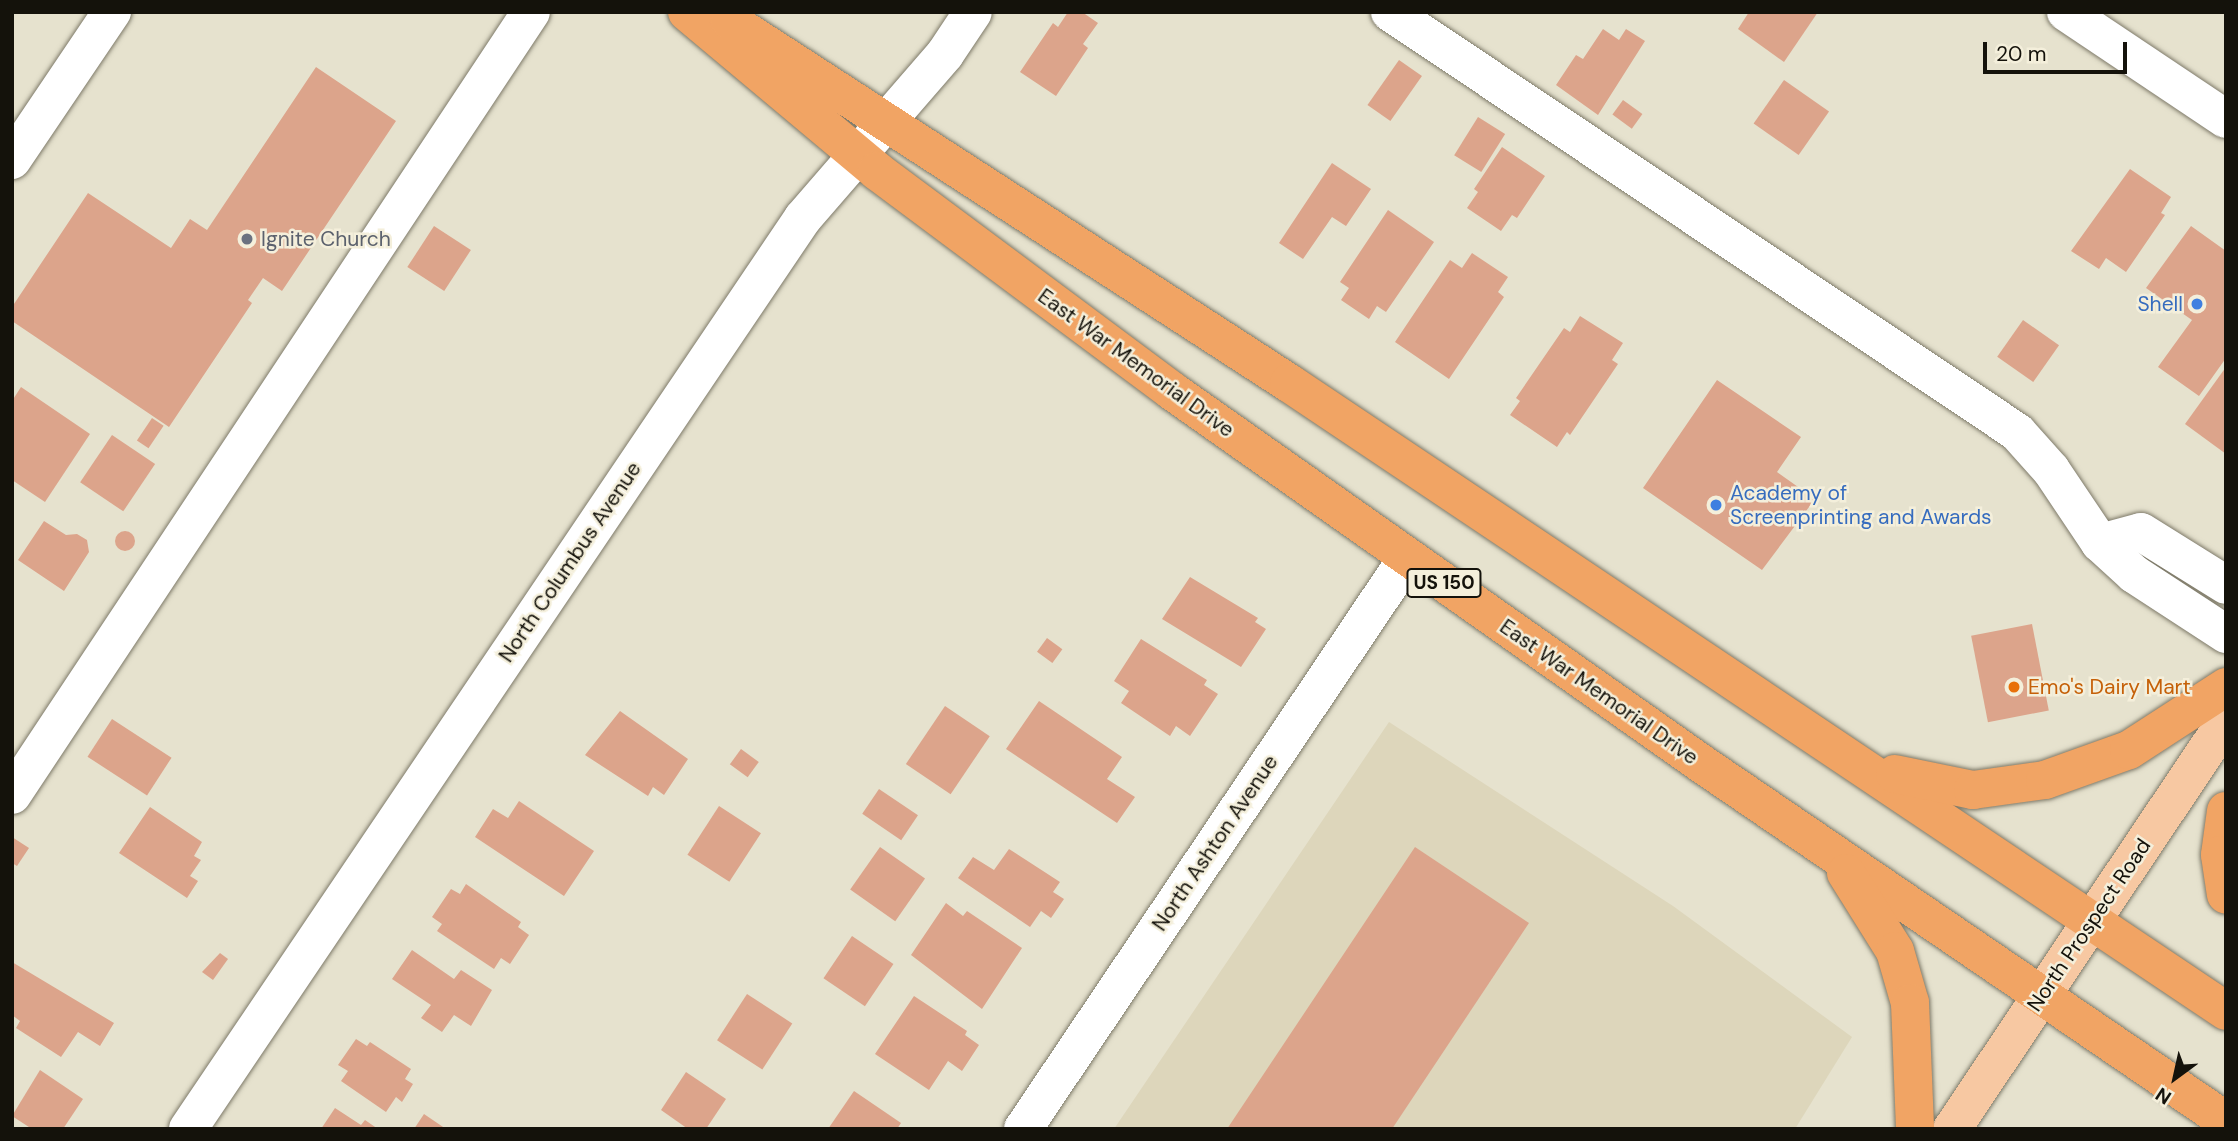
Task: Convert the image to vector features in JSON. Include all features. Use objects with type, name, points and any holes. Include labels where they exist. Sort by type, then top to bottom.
[{"type":"highway","name":"East War Memorial Drive","points":[[687,12],[856,153],[1172,391],[1830,852],[2226,1121]]},
{"type":"highway","points":[[717,12],[1289,383],[2226,1011]]},
{"type":"highway","points":[[1791,721],[1894,774],[1933,785],[1991,790],[2057,776],[2129,750],[2226,687]]},
{"type":"highway","points":[[2226,811],[2221,855],[2226,895]]},
{"type":"highway","points":[[1830,852],[1869,904],[1895,951],[1910,1003],[1915,1129]]},
{"type":"main road","name":"North Prospect Road","points":[[1952,1129],[2226,722]]},
{"type":"street","points":[[12,160],[111,12]]},
{"type":"street","points":[[12,794],[531,12]]},
{"type":"street","name":"North Columbus Avenue","points":[[188,1129],[793,232],[856,153],[945,54],[973,12]]},
{"type":"street","points":[[1390,12],[2017,432],[2051,470],[2100,543],[2134,574],[2226,634]]},
{"type":"street","points":[[2066,12],[2226,119]]},
{"type":"street","points":[[2100,543],[2141,532],[2226,585]]},
{"type":"street","name":"North Ashton Avenue","points":[[1023,1129],[1408,557]]},
{"type":"shaded area","points":[[1389,722],[1673,906],[1852,1037],[1795,1129],[1114,1129]]},
{"type":"building","points":[[1068,12],[1082,12],[1098,23],[1083,44],[1088,48],[1056,96],[1020,72],[1053,23],[1058,27]]},
{"type":"building","points":[[1749,12],[1818,12],[1784,62],[1738,29]]},
{"type":"building","points":[[1603,29],[1619,40],[1626,29],[1645,41],[1598,115],[1556,85],[1576,55],[1583,59]]},
{"type":"building","points":[[1399,60],[1422,76],[1390,121],[1367,105]]},
{"type":"building","name":"Ignite Church","points":[[316,67],[396,121],[282,291],[263,278],[248,300],[252,303],[169,427],[12,321],[12,307],[88,193],[171,248],[190,219],[207,230]]},
{"type":"building","points":[[1784,80],[1829,112],[1799,155],[1754,123]]},
{"type":"building","points":[[1623,100],[1642,114],[1632,129],[1612,115]]},
{"type":"building","points":[[1478,117],[1505,134],[1481,172],[1454,155]]},
{"type":"building","points":[[1502,147],[1545,176],[1517,218],[1512,215],[1501,231],[1467,208],[1478,192],[1474,189]]},
{"type":"building","points":[[1332,163],[1371,189],[1346,226],[1332,217],[1303,259],[1279,243]]},
{"type":"building","points":[[2130,169],[2171,197],[2161,213],[2165,215],[2126,272],[2106,258],[2099,269],[2071,251]]},
{"type":"building","points":[[1388,210],[1434,242],[1386,312],[1377,306],[1369,319],[1341,300],[1349,288],[1340,282]]},
{"type":"building","points":[[434,226],[471,250],[444,291],[407,267]]},
{"type":"building","name":"Shell","points":[[2191,226],[2226,251],[2226,358],[2199,396],[2158,367],[2192,320],[2146,288]]},
{"type":"building","points":[[1472,253],[1508,277],[1498,292],[1504,297],[1449,379],[1395,342],[1450,260],[1462,268]]},
{"type":"building","points":[[1580,316],[1623,343],[1612,360],[1618,364],[1570,435],[1567,432],[1557,447],[1510,415],[1520,401],[1516,398],[1564,328],[1570,332]]},
{"type":"building","points":[[2023,320],[2059,345],[2033,382],[1997,357]]},
{"type":"building","points":[[2226,367],[2226,454],[2185,424]]},
{"type":"building","points":[[1717,380],[1801,437],[1777,472],[1815,499],[1762,570],[1643,488]]},
{"type":"building","points":[[21,387],[90,434],[45,502],[12,480],[12,401]]},
{"type":"building","points":[[152,418],[164,426],[149,448],[137,440]]},
{"type":"building","points":[[112,435],[155,464],[123,511],[80,482]]},
{"type":"building","points":[[44,521],[66,535],[77,534],[87,540],[89,552],[64,591],[18,560]]},
{"type":"building","points":[[125,531],[132,534],[135,541],[132,548],[125,551],[118,548],[115,541],[118,534]]},
{"type":"building","points":[[1190,577],[1258,618],[1255,622],[1266,629],[1241,667],[1162,619]]},
{"type":"building","name":"Emo's Dairy Mart","points":[[2032,624],[2049,710],[1988,722],[1971,636]]},
{"type":"building","points":[[1047,638],[1062,649],[1052,663],[1037,652]]},
{"type":"building","points":[[1141,639],[1207,680],[1204,685],[1218,694],[1190,736],[1176,726],[1170,736],[1121,703],[1129,691],[1114,681]]},
{"type":"building","points":[[1039,701],[1122,757],[1107,779],[1135,797],[1117,823],[1006,749]]},
{"type":"building","points":[[945,706],[990,736],[951,794],[906,764]]},
{"type":"building","points":[[620,711],[688,759],[664,795],[653,787],[648,796],[585,755]]},
{"type":"building","points":[[112,719],[172,758],[147,795],[87,757]]},
{"type":"building","points":[[741,749],[759,762],[748,777],[730,764]]},
{"type":"building","points":[[879,789],[918,815],[901,840],[862,814]]},
{"type":"building","points":[[519,801],[594,851],[564,896],[475,837],[493,809],[508,818]]},
{"type":"building","points":[[719,806],[761,833],[729,882],[687,855]]},
{"type":"building","points":[[150,807],[202,842],[194,856],[201,860],[190,876],[198,881],[187,898],[119,853]]},
{"type":"building","points":[[12,837],[29,848],[17,866],[12,863]]},
{"type":"building","points":[[880,847],[925,879],[895,921],[850,890]]},
{"type":"building","points":[[1415,847],[1529,923],[1392,1129],[1227,1129]]},
{"type":"building","points":[[1009,849],[1060,882],[1053,892],[1064,899],[1051,918],[1041,911],[1030,927],[958,878],[973,857],[994,870]]},
{"type":"building","points":[[466,884],[521,922],[518,927],[529,935],[510,964],[501,958],[494,969],[437,931],[442,924],[432,917],[451,889],[460,894]]},
{"type":"building","points":[[946,903],[963,916],[967,911],[1022,948],[982,1009],[911,955]]},
{"type":"building","points":[[852,936],[893,964],[865,1006],[823,978]]},
{"type":"building","points":[[412,950],[454,979],[461,970],[492,990],[471,1026],[454,1015],[442,1032],[421,1018],[431,1005],[392,979]]},
{"type":"building","points":[[220,953],[228,959],[213,980],[202,972]]},
{"type":"building","points":[[12,962],[114,1023],[100,1046],[78,1032],[61,1057],[16,1028],[20,1021],[12,1015]]},
{"type":"building","points":[[747,994],[792,1023],[762,1070],[717,1040]]},
{"type":"building","points":[[914,996],[967,1031],[965,1035],[979,1045],[962,1071],[948,1061],[929,1090],[875,1054]]},
{"type":"building","points":[[356,1039],[367,1046],[370,1042],[411,1069],[405,1079],[413,1084],[402,1102],[396,1097],[386,1112],[341,1081],[348,1071],[338,1065]]},
{"type":"building","points":[[40,1070],[83,1099],[63,1129],[32,1129],[12,1116]]},
{"type":"building","points":[[686,1072],[726,1099],[706,1129],[688,1129],[661,1110]]},
{"type":"building","points":[[854,1091],[901,1123],[897,1129],[828,1129]]},
{"type":"building","points":[[335,1108],[361,1125],[365,1120],[378,1129],[321,1129]]},
{"type":"building","points":[[424,1114],[446,1129],[414,1129]]},
{"type":"place","name":"Ignite Church","points":[[247,239]]},
{"type":"place","name":"Shell","points":[[2197,304]]},
{"type":"place","name":"Academy of Screenprinting and Awards","points":[[1716,505]]},
{"type":"place","name":"Emo's Dairy Mart","points":[[2014,687]]}]
